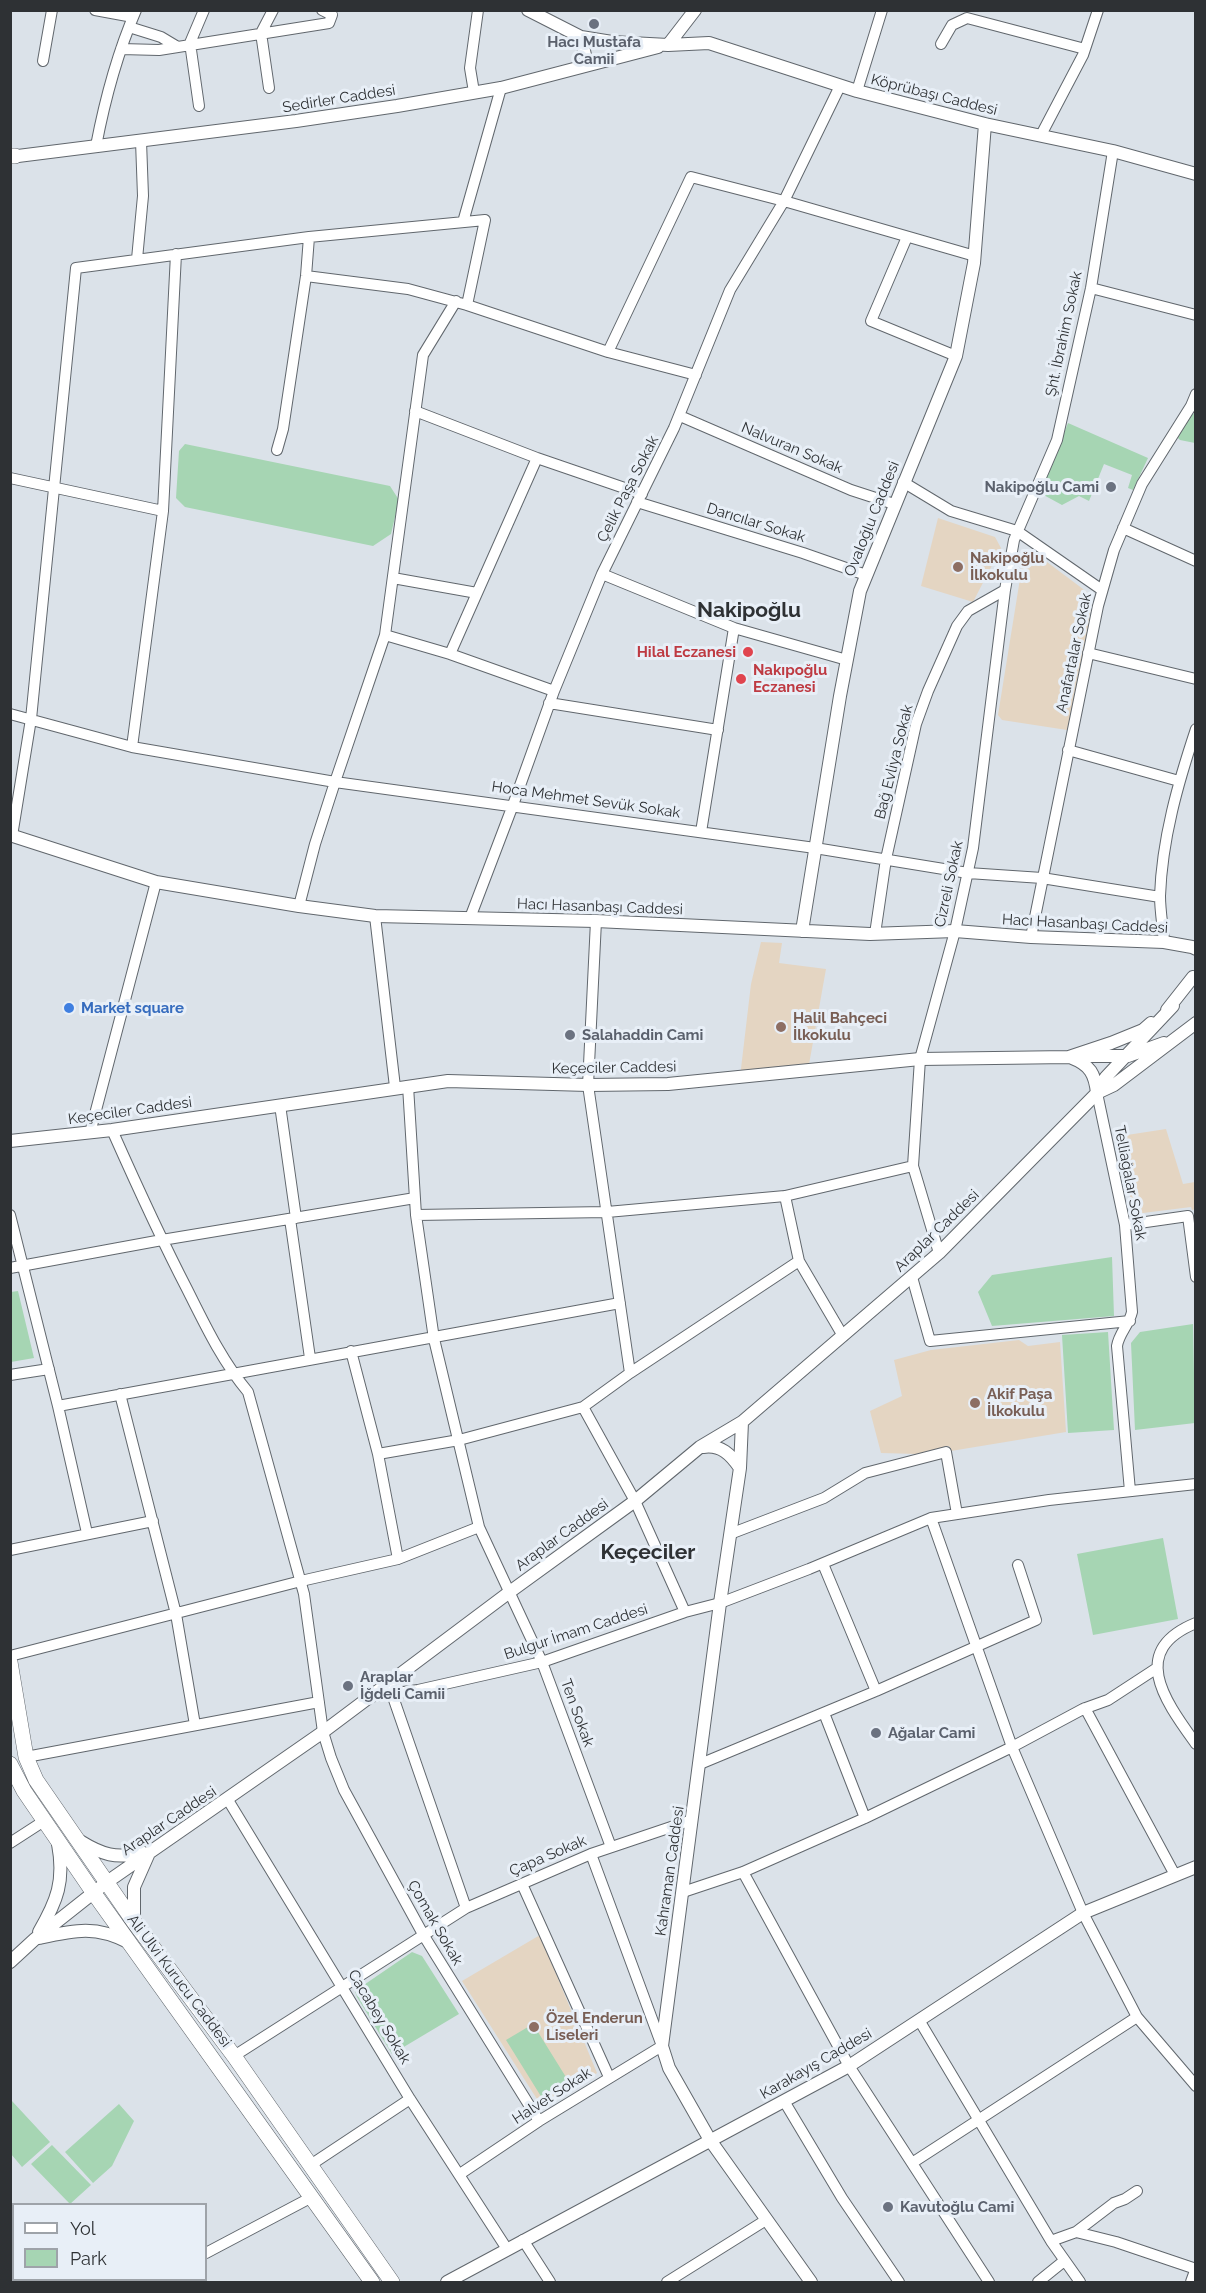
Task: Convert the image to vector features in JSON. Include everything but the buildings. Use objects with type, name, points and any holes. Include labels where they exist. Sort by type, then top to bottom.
[{"type":"main road","name":"Ali Ulvi Kurucu Caddesi","points":[[10,1662],[26,1757],[36,1780],[134,1922],[234,2056],[392,2283]]},
{"type":"main road","name":"Ali Ulvi Kurucu Caddesi","points":[[10,1764],[44,1821],[93,1892],[369,2280]]},
{"type":"street","points":[[43,61],[52,10]]},
{"type":"street","points":[[96,10],[132,18],[176,46]]},
{"type":"street","points":[[199,106],[190,44],[204,10]]},
{"type":"street","points":[[269,88],[261,33],[273,10]]},
{"type":"street","points":[[121,49],[140,51],[329,23],[332,15],[322,10]]},
{"type":"street","points":[[474,92],[470,68],[478,10]]},
{"type":"street","points":[[528,10],[581,37],[612,42],[668,45],[695,10]]},
{"type":"street","points":[[857,91],[882,10]]},
{"type":"street","points":[[1041,135],[1085,49],[1098,10]]},
{"type":"street","points":[[96,146],[104,105],[132,18]]},
{"type":"street","points":[[942,44],[952,26],[967,18],[1085,49]]},
{"type":"street","points":[[581,37],[587,64]]},
{"type":"street","name":"Köprübaşı Caddesi","points":[[668,45],[709,43],[857,91],[985,124],[1113,151],[1196,174]]},
{"type":"street","name":"Sedirler Caddesi","points":[[12,157],[319,118],[474,92],[668,45]]},
{"type":"street","name":"Çelik Paşa Sokak","points":[[470,918],[549,704],[602,574],[680,416],[730,290],[784,201],[840,86]]},
{"type":"street","points":[[463,222],[501,87]]},
{"type":"street","name":"Ovaloğlu Caddesi","points":[[802,931],[860,591],[956,356],[975,256],[985,124]]},
{"type":"street","points":[[137,259],[143,196],[141,141]]},
{"type":"street","name":"Şht. İbrahim Sokak","points":[[1022,517],[1057,440],[1091,288],[1113,151]]},
{"type":"street","points":[[608,352],[691,177],[784,201],[975,256]]},
{"type":"street","points":[[11,836],[31,719],[76,268],[309,237],[486,220],[467,304]]},
{"type":"street","points":[[277,450],[283,429],[306,276],[309,237]]},
{"type":"street","points":[[907,237],[871,321],[956,356]]},
{"type":"street","points":[[132,747],[163,511],[176,254]]},
{"type":"street","points":[[306,276],[408,289],[456,301],[608,352],[696,375]]},
{"type":"street","points":[[1091,288],[1196,315]]},
{"type":"street","points":[[299,906],[315,844],[385,635],[423,355],[456,301]]},
{"type":"street","name":"Anafartalar Sokak","points":[[1030,937],[1088,653],[1102,590],[1114,550],[1142,484],[1193,407],[1196,394]]},
{"type":"street","name":"Darıcılar Sokak","points":[[415,411],[640,498],[866,575]]},
{"type":"street","name":"Nalvuran Sokak","points":[[680,416],[851,490],[894,504]]},
{"type":"street","points":[[450,654],[537,458]]},
{"type":"street","points":[[10,478],[163,511]]},
{"type":"street","points":[[903,482],[951,511],[1017,531],[1102,590]]},
{"type":"street","name":"Cizreli Sokak","points":[[939,1252],[913,1166],[920,1059],[955,931],[973,848],[1005,590],[1022,517]]},
{"type":"street","points":[[1123,528],[1196,561]]},
{"type":"street","points":[[602,574],[734,628],[847,660]]},
{"type":"street","points":[[393,578],[477,593]]},
{"type":"street","name":"Bağ Evliya Sokak","points":[[874,934],[886,859],[916,724],[928,691],[957,626],[968,611],[1005,590]]},
{"type":"street","points":[[701,832],[734,628]]},
{"type":"street","points":[[385,635],[450,654],[554,691]]},
{"type":"street","points":[[1088,653],[1196,679]]},
{"type":"street","points":[[549,704],[718,730]]},
{"type":"street","name":"Hoca Mehmet Sevük Sokak","points":[[10,714],[132,747],[335,782],[815,848],[968,873],[1042,878],[1160,897]]},
{"type":"street","points":[[1164,942],[1160,897],[1168,833],[1179,781],[1196,729]]},
{"type":"street","points":[[1068,750],[1179,781]]},
{"type":"street","name":"Hacı Hasanbaşı Caddesi","points":[[11,836],[156,882],[375,916],[596,921],[874,934],[955,931],[1030,937],[1164,942],[1196,949]]},
{"type":"street","points":[[90,1132],[156,882]]},
{"type":"street","name":"Ten Sokak","points":[[375,916],[401,1087],[434,1339],[478,1527],[542,1662],[611,1847]]},
{"type":"street","points":[[596,921],[588,1085],[630,1374]]},
{"type":"street","name":"Keçeciler Caddesi","points":[[10,1141],[112,1130],[448,1081],[588,1085],[668,1084],[920,1059],[1069,1057],[1143,1030],[1173,1006],[1195,978]]},
{"type":"street","name":"Araplar Caddesi","points":[[10,1962],[93,1892],[151,1849],[228,1800],[323,1732],[634,1501],[700,1447],[742,1422],[939,1252],[1097,1093],[1106,1077],[1173,1006]]},
{"type":"street","name":"Araplar Caddesi","points":[[1097,1093],[1114,1085],[1196,1023]]},
{"type":"street","points":[[1069,1057],[1128,1056],[1176,1038]]},
{"type":"street","points":[[1069,1057],[1083,1062],[1092,1070],[1097,1093]]},
{"type":"street","name":"Telliağalar Sokak","points":[[1097,1093],[1125,1225],[1132,1312],[1130,1321],[1118,1339],[1117,1346],[1130,1491]]},
{"type":"street","points":[[280,1105],[310,1358]]},
{"type":"street","name":"Çomak Sokak","points":[[112,1130],[162,1240],[210,1336],[232,1372],[248,1392],[300,1581],[323,1732],[344,1790],[424,1936],[539,2121]]},
{"type":"street","points":[[416,1215],[607,1212],[785,1196],[913,1166]]},
{"type":"street","points":[[785,1196],[799,1261],[843,1336]]},
{"type":"street","points":[[10,1268],[415,1198]]},
{"type":"street","points":[[10,1215],[24,1265],[87,1533]]},
{"type":"street","points":[[1125,1225],[1188,1216],[1196,1276]]},
{"type":"street","points":[[378,1454],[459,1440],[583,1407],[799,1261]]},
{"type":"street","points":[[912,1277],[930,1341],[1130,1321]]},
{"type":"street","points":[[58,1406],[232,1372],[434,1339],[620,1303]]},
{"type":"street","points":[[351,1351],[378,1454],[398,1559]]},
{"type":"street","points":[[10,1375],[49,1369]]},
{"type":"street","points":[[120,1394],[177,1614],[195,1725]]},
{"type":"street","points":[[583,1407],[634,1501],[685,1612]]},
{"type":"street","name":"Kahraman Caddesi","points":[[742,1422],[741,1468],[720,1602],[662,2046],[669,2068],[710,2140],[811,2283]]},
{"type":"street","points":[[700,1447],[715,1446],[723,1449],[741,1468]]},
{"type":"street","points":[[730,1534],[824,1498],[865,1473],[946,1452],[957,1514]]},
{"type":"street","name":"Bulgur İmam Caddesi","points":[[368,1697],[444,1685],[542,1662],[720,1602],[823,1564],[931,1518],[1196,1484]]},
{"type":"street","points":[[931,1518],[1012,1747],[1083,1913],[1137,2017],[1196,2086]]},
{"type":"street","points":[[10,1550],[153,1521]]},
{"type":"street","points":[[10,1656],[300,1581],[398,1559],[478,1527]]},
{"type":"street","points":[[823,1564],[876,1691]]},
{"type":"street","points":[[700,1764],[876,1691],[1036,1620],[1018,1565]]},
{"type":"street","points":[[1196,1623],[1162,1646],[1157,1660],[1157,1675],[1171,1708],[1196,1744]]},
{"type":"street","points":[[683,1892],[743,1872],[865,1818],[1012,1747],[1085,1708],[1108,1700],[1157,1668]]},
{"type":"street","points":[[392,1694],[466,1908]]},
{"type":"street","points":[[26,1757],[319,1702]]},
{"type":"street","points":[[1085,1708],[1175,1875]]},
{"type":"street","points":[[824,1713],[865,1818]]},
{"type":"street","name":"Cacabey Sokak","points":[[228,1800],[410,2099],[507,2249]]},
{"type":"street","name":"Çapa Sokak","points":[[234,2056],[466,1908],[591,1854],[692,1820]]},
{"type":"street","points":[[10,1843],[44,1821]]},
{"type":"street","points":[[35,1939],[54,1907],[59,1892],[62,1863],[57,1839]]},
{"type":"street","points":[[78,1840],[96,1851],[119,1857],[151,1849]]},
{"type":"street","points":[[134,1922],[134,1887],[151,1849]]},
{"type":"street","points":[[591,1854],[662,2046]]},
{"type":"street","name":"Karakayış Caddesi","points":[[452,2280],[849,2066],[1083,1913],[1196,1867]]},
{"type":"street","points":[[743,1872],[849,2066],[989,2283]]},
{"type":"street","points":[[522,1884],[609,2077]]},
{"type":"street","points":[[35,1939],[78,1930],[93,1930],[117,1936],[130,1943]]},
{"type":"street","points":[[912,2163],[1137,2017]]},
{"type":"street","points":[[919,2020],[1051,2241],[1080,2283]]},
{"type":"street","name":"Halvet Sokak","points":[[460,2174],[539,2121],[662,2046]]},
{"type":"street","points":[[309,2166],[410,2099]]},
{"type":"street","points":[[784,2101],[842,2198],[899,2283]]},
{"type":"street","points":[[1051,2241],[1076,2232],[1114,2203],[1137,2191]]},
{"type":"street","points":[[207,2252],[312,2198]]},
{"type":"street","points":[[668,2283],[766,2220]]},
{"type":"street","points":[[1076,2232],[1116,2242],[1196,2270],[1192,2283]]},
{"type":"street","points":[[523,2240],[550,2283]]},
{"type":"street","points":[[1038,2283],[1064,2261]]},
{"type":"street","points":[[150,2283],[159,2281]]},
{"type":"shaded area","name":"Nakipoğlu İlkokulu","points":[[938,518],[995,537],[1001,548],[973,602],[921,586]]},
{"type":"shaded area","points":[[1031,550],[1087,592],[1092,602],[1072,726],[1067,730],[1002,720],[998,715],[1024,554]]},
{"type":"shaded area","name":"Halil Bahçeci İlkokulu","points":[[761,942],[782,943],[779,963],[826,969],[808,1070],[740,1077],[751,984]]},
{"type":"shaded area","points":[[1166,1129],[1183,1184],[1195,1182],[1195,1209],[1192,1210],[1191,1207],[1135,1214],[1114,1137]]},
{"type":"shaded area","name":"Akif Paşa İlkokulu","points":[[1019,1340],[1028,1346],[1060,1342],[1066,1432],[951,1451],[949,1446],[917,1454],[881,1453],[870,1411],[902,1396],[894,1360],[931,1350]]},
{"type":"shaded area","name":"Özel Enderun Liseleri","points":[[540,1935],[597,2073],[542,2107],[462,1981]]},
{"type":"green space","points":[[1195,413],[1195,443],[1180,440],[1177,437],[1190,416]]},
{"type":"green space","points":[[1068,423],[1148,458],[1133,490],[1128,488],[1132,475],[1104,464],[1089,501],[1079,496],[1062,505],[1040,493]]},
{"type":"green space","points":[[185,444],[390,486],[399,500],[391,534],[373,546],[185,507],[176,498],[179,451]]},
{"type":"green space","points":[[1112,1257],[1114,1316],[992,1326],[978,1292],[992,1275]]},
{"type":"green space","points":[[18,1291],[34,1358],[11,1362],[11,1292]]},
{"type":"green space","points":[[1193,1324],[1195,1423],[1135,1430],[1131,1343],[1140,1332]]},
{"type":"green space","points":[[1108,1332],[1114,1430],[1068,1433],[1062,1335]]},
{"type":"green space","points":[[1163,1538],[1178,1619],[1093,1635],[1077,1554]]},
{"type":"green space","points":[[412,1952],[422,1956],[459,2014],[392,2054],[355,1991]]},
{"type":"green space","points":[[533,2024],[569,2082],[542,2098],[506,2040]]},
{"type":"green space","points":[[12,2101],[50,2142],[22,2167],[11,2154]]},
{"type":"green space","points":[[119,2104],[134,2121],[112,2166],[93,2183],[65,2152]]},
{"type":"green space","points":[[52,2145],[91,2185],[69,2203],[31,2164]]},
{"type":"place","name":"Hacı Mustafa Camii","points":[[594,24]]},
{"type":"place","name":"Nakipoğlu Cami","points":[[1111,487]]},
{"type":"place","name":"Nakipoğlu İlkokulu","points":[[958,567]]},
{"type":"place","name":"Hilal Eczanesi","points":[[748,652]]},
{"type":"place","name":"Nakıpoğlu Eczanesi","points":[[741,679]]},
{"type":"place","name":"Market square","points":[[69,1008]]},
{"type":"place","name":"Halil Bahçeci İlkokulu","points":[[781,1027]]},
{"type":"place","name":"Salahaddin Cami","points":[[570,1035]]},
{"type":"place","name":"Akif Paşa İlkokulu","points":[[975,1403]]},
{"type":"place","name":"Araplar İğdeli Camii","points":[[348,1686]]},
{"type":"place","name":"Ağalar Cami","points":[[876,1733]]},
{"type":"place","name":"Özel Enderun Liseleri","points":[[534,2027]]},
{"type":"place","name":"Kavutoğlu Cami","points":[[888,2207]]},
{"type":"district","name":"Nakipoğlu","points":[[749,611]]},
{"type":"district","name":"Keçeciler","points":[[648,1553]]}]
